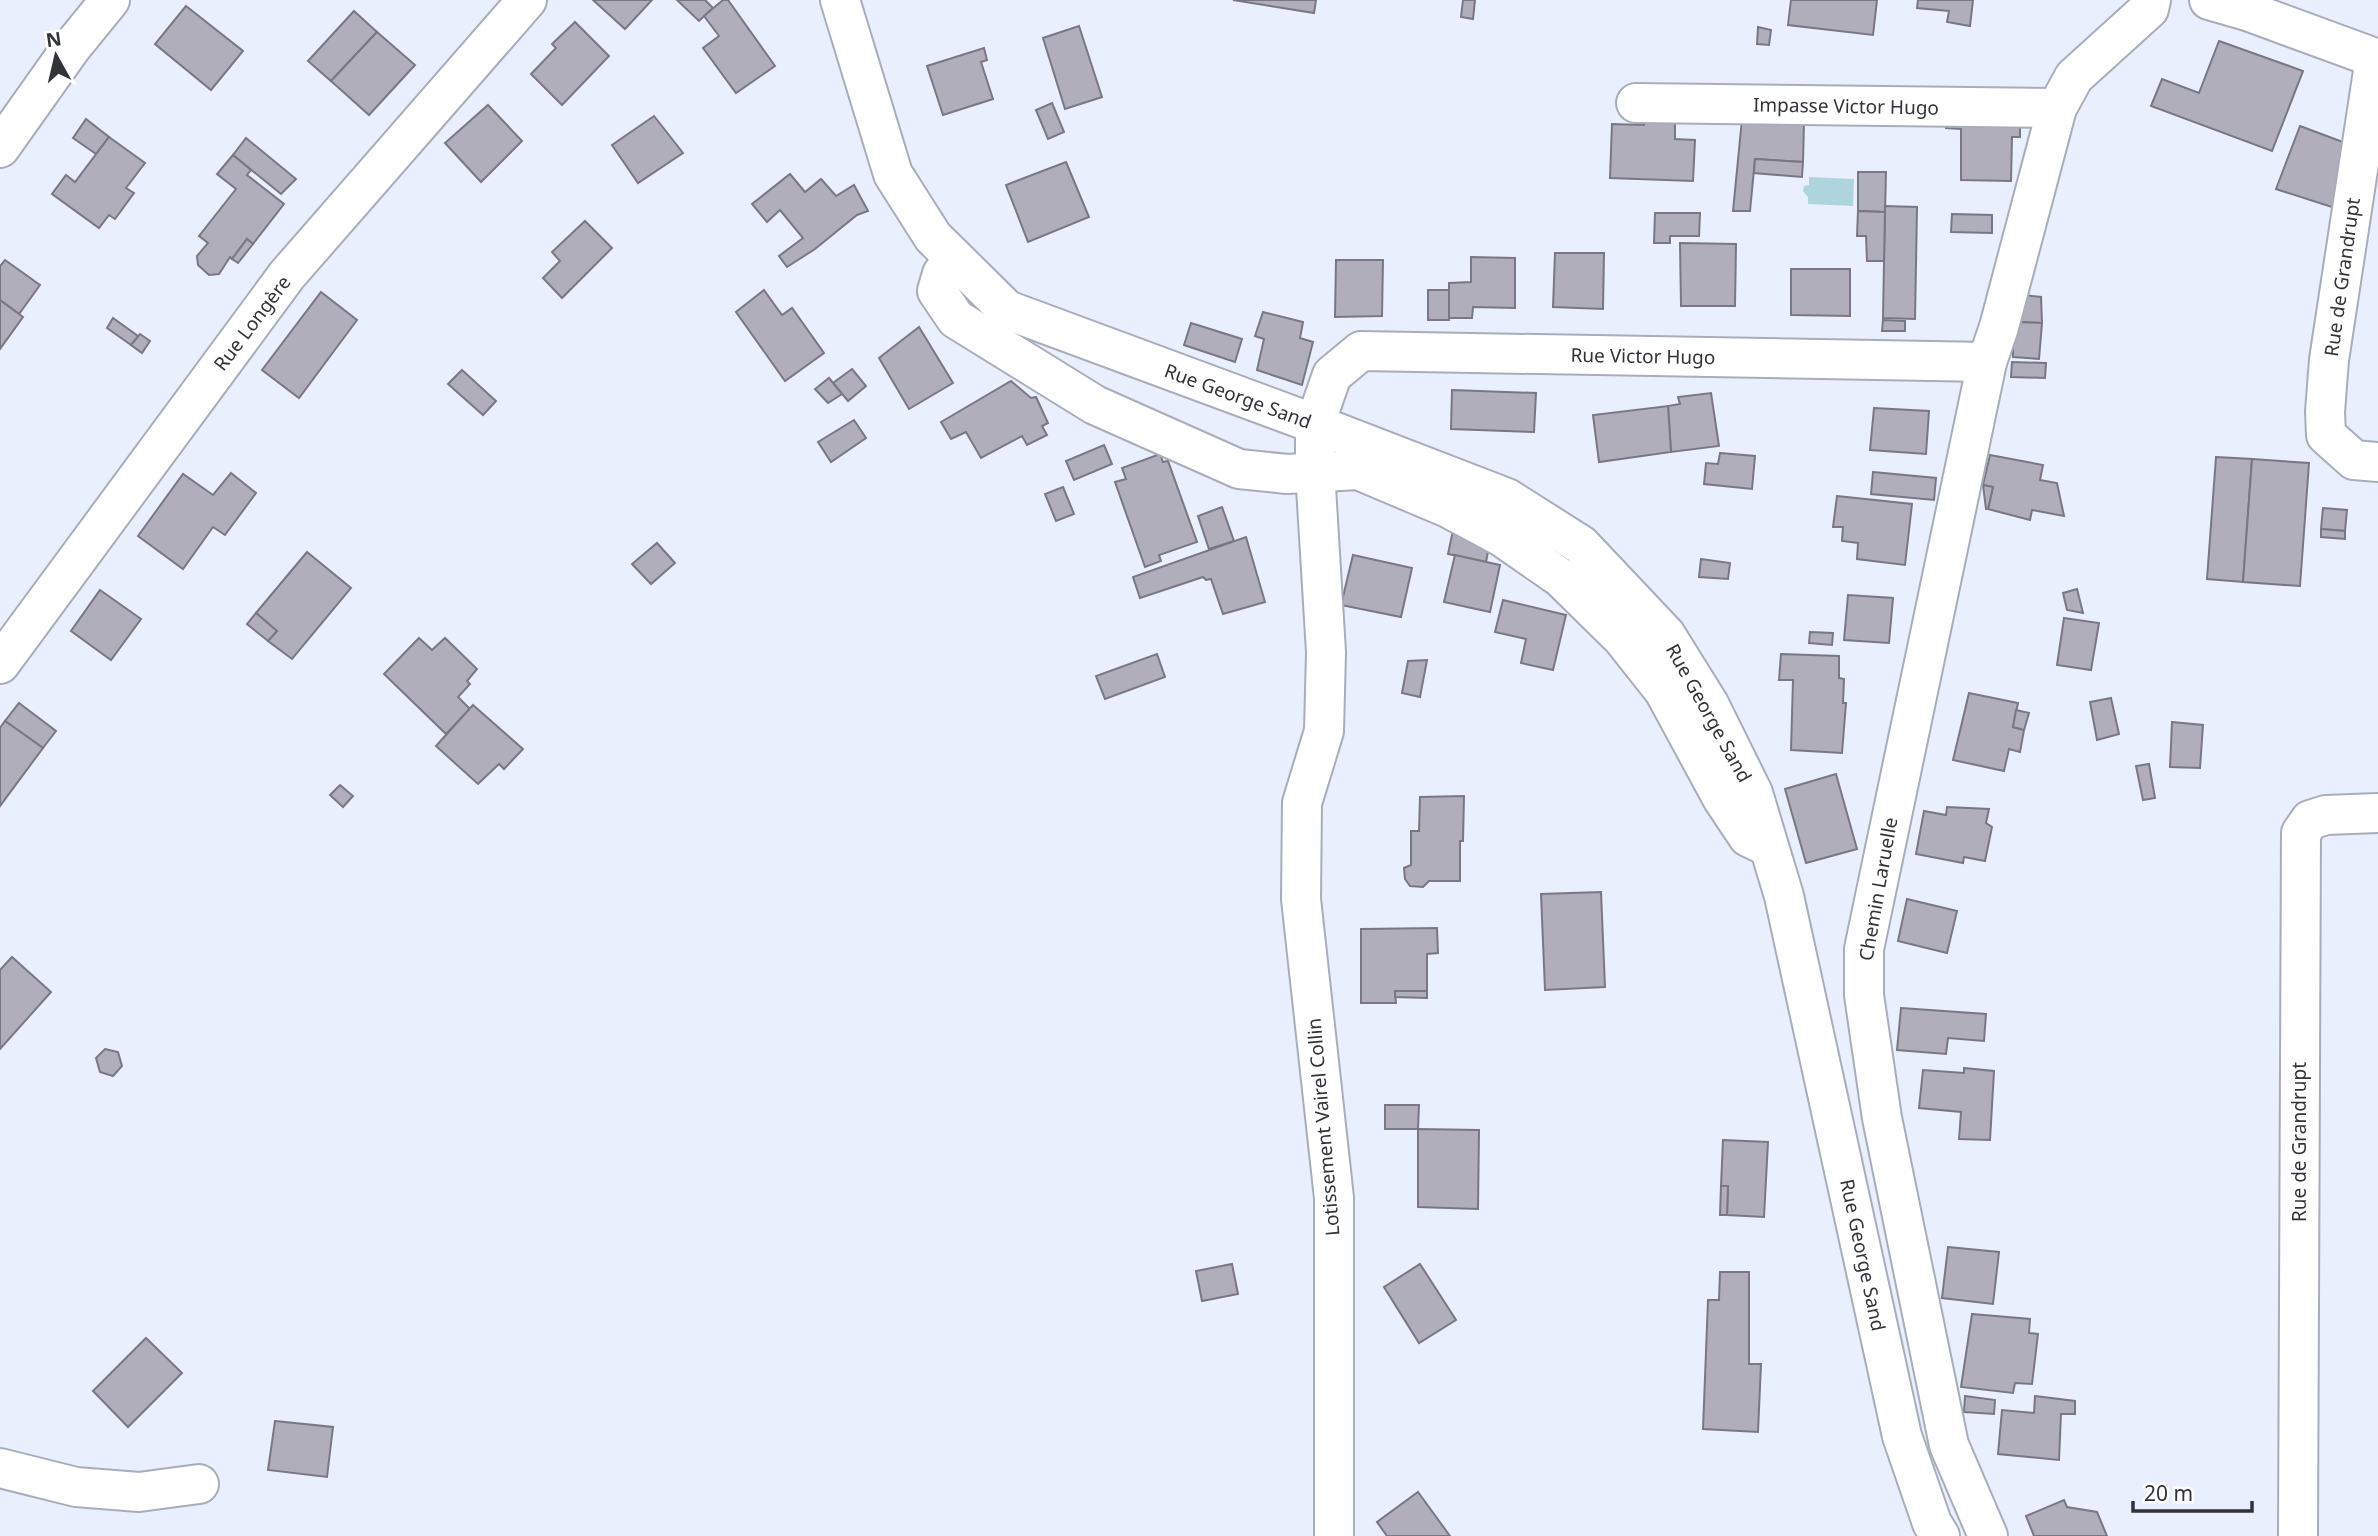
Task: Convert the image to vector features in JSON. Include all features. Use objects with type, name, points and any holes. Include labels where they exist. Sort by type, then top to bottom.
[{"type":"street","points":[[0,148],[71,48],[110,0]]},
{"type":"street","name":"Rue Longère","points":[[0,664],[287,275],[527,0]]},
{"type":"street","name":"Rue George Sand","points":[[840,0],[894,174],[933,237],[1007,310],[1507,498],[1581,545],[1666,635],[1709,704],[1753,793],[1784,896],[1902,1436],[1932,1523],[1940,1536]]},
{"type":"street","points":[[1987,362],[1999,327],[2057,108],[2074,77],[2149,9],[2151,0]]},
{"type":"street","name":"Rue de Grandrupt","points":[[2209,0],[2247,11],[2377,59],[2342,271],[2325,412],[2326,435],[2354,460],[2378,462]]},
{"type":"street","name":"Impasse Victor Hugo","points":[[1636,103],[2057,108]]},
{"type":"street","points":[[953,257],[942,274],[937,292],[956,319],[1095,405],[1239,469],[1287,474],[1358,470],[1448,508],[1502,537],[1561,578],[1622,638],[1664,691],[1722,798],[1748,837],[1769,846]]},
{"type":"street","name":"Rue Victor Hugo","points":[[1302,803],[1324,731],[1326,652],[1315,471],[1315,424],[1332,375],[1361,351],[1987,362]]},
{"type":"street","name":"Chemin Laruelle","points":[[1987,362],[1864,949],[1864,995],[1882,1118],[1949,1445],[1988,1536]]},
{"type":"street","name":"Lotissement Vairel Collin","points":[[1302,803],[1301,899],[1334,1198],[1334,1536]]},
{"type":"street","name":"Rue de Grandrupt","points":[[2298,1536],[2301,834],[2310,820],[2326,815],[2378,813]]},
{"type":"street","points":[[0,1468],[76,1487],[139,1492],[199,1484]]},
{"type":"water","points":[[1809,177],[1854,179],[1853,206],[1808,204],[1808,197],[1803,191],[1804,186],[1809,185]]},
{"type":"building","points":[[593,0],[652,0],[625,29]]},
{"type":"building","points":[[677,0],[705,0],[713,8],[699,21]]},
{"type":"building","points":[[723,0],[728,0],[775,66],[736,93],[703,48],[719,36],[704,16]]},
{"type":"building","points":[[1233,0],[1316,0],[1314,13]]},
{"type":"building","points":[[1463,0],[1475,0],[1473,19],[1461,17]]},
{"type":"building","points":[[1791,0],[1877,0],[1873,35],[1788,25]]},
{"type":"building","points":[[1918,0],[1973,0],[1970,26],[1947,22],[1949,11],[1917,8]]},
{"type":"building","points":[[186,6],[243,51],[211,90],[155,44]]},
{"type":"building","points":[[354,11],[377,32],[331,81],[308,61]]},
{"type":"building","points":[[575,22],[609,56],[562,105],[531,74],[556,48],[552,44]]},
{"type":"building","points":[[1079,26],[1102,97],[1065,109],[1043,38]]},
{"type":"building","points":[[1758,27],[1771,30],[1769,45],[1757,44]]},
{"type":"building","points":[[377,32],[415,65],[369,115],[331,81]]},
{"type":"building","points":[[2219,41],[2303,71],[2272,151],[2151,106],[2162,79],[2199,93]]},
{"type":"building","points":[[984,48],[987,60],[981,62],[993,99],[943,115],[927,66]]},
{"type":"building","points":[[1052,103],[1064,132],[1048,139],[1036,110]]},
{"type":"building","points":[[488,105],[522,141],[481,182],[445,143]]},
{"type":"building","points":[[654,116],[683,153],[638,183],[612,145]]},
{"type":"building","points":[[1645,116],[1675,118],[1675,139],[1695,140],[1693,181],[1610,178],[1612,124],[1644,125]]},
{"type":"building","points":[[1945,118],[2020,120],[2020,137],[2012,137],[2011,181],[1961,180],[1961,129],[1946,128]]},
{"type":"building","points":[[86,119],[109,137],[96,154],[73,138]]},
{"type":"building","points":[[1742,119],[1804,122],[1803,162],[1755,159],[1750,211],[1733,211]]},
{"type":"building","points":[[2300,126],[2348,144],[2338,209],[2276,189]]},
{"type":"building","points":[[109,137],[145,163],[126,188],[134,193],[115,219],[109,215],[99,228],[52,194],[66,175],[75,182]]},
{"type":"building","points":[[246,138],[296,179],[281,194],[233,155]]},
{"type":"building","points":[[233,155],[251,170],[247,175],[284,204],[253,244],[247,239],[219,274],[209,275],[198,265],[197,256],[208,243],[199,236],[236,189],[217,174]]},
{"type":"building","points":[[1755,159],[1803,162],[1802,177],[1754,173]]},
{"type":"building","points":[[1066,162],[1089,217],[1028,242],[1006,185]]},
{"type":"building","points":[[1858,172],[1886,172],[1885,212],[1858,211]]},
{"type":"building","points":[[790,174],[805,192],[821,179],[836,196],[854,185],[868,211],[857,215],[815,249],[787,267],[779,256],[803,238],[780,210],[767,222],[752,204]]},
{"type":"building","points":[[1885,206],[1917,207],[1915,319],[1883,318]]},
{"type":"building","points":[[1858,211],[1885,212],[1884,261],[1867,261],[1866,236],[1857,236]]},
{"type":"building","points":[[1655,213],[1700,213],[1699,236],[1670,236],[1670,243],[1654,243]]},
{"type":"building","points":[[1952,214],[1992,215],[1992,233],[1951,232]]},
{"type":"building","points":[[585,221],[612,248],[562,298],[543,278],[560,261],[552,252]]},
{"type":"building","points":[[247,239],[253,244],[238,263],[232,259]]},
{"type":"building","points":[[1680,243],[1736,244],[1735,306],[1681,306]]},
{"type":"building","points":[[1555,253],[1604,253],[1603,309],[1553,307]]},
{"type":"building","points":[[1471,257],[1515,258],[1515,308],[1473,307],[1472,318],[1449,318],[1449,283],[1471,282]]},
{"type":"building","points":[[5,260],[40,285],[19,314],[0,300],[0,266]]},
{"type":"building","points":[[1336,260],[1383,260],[1382,316],[1335,317]]},
{"type":"building","points":[[1791,269],[1850,269],[1850,316],[1791,315]]},
{"type":"building","points":[[764,290],[782,315],[792,308],[824,353],[785,381],[736,312]]},
{"type":"building","points":[[1428,290],[1449,290],[1449,320],[1428,320]]},
{"type":"building","points":[[321,292],[357,320],[299,398],[262,370]]},
{"type":"building","points":[[2024,295],[2041,297],[2042,323],[2016,322]]},
{"type":"building","points":[[0,300],[23,317],[0,349]]},
{"type":"building","points":[[1263,312],[1303,322],[1300,338],[1313,342],[1302,385],[1257,370],[1264,339],[1255,336]]},
{"type":"building","points":[[113,318],[138,336],[131,345],[107,328]]},
{"type":"building","points":[[1883,320],[1905,321],[1905,331],[1882,331]]},
{"type":"building","points":[[2016,322],[2042,323],[2039,359],[2013,357],[2013,329]]},
{"type":"building","points":[[1191,323],[1242,339],[1235,362],[1184,345]]},
{"type":"building","points":[[919,327],[953,383],[909,409],[879,358]]},
{"type":"building","points":[[140,334],[150,341],[142,353],[131,345]]},
{"type":"building","points":[[2012,362],[2046,363],[2045,378],[2011,377]]},
{"type":"building","points":[[852,369],[866,386],[848,401],[833,383]]},
{"type":"building","points":[[462,370],[496,401],[483,415],[448,384]]},
{"type":"building","points":[[829,378],[842,394],[828,403],[815,389]]},
{"type":"building","points":[[1011,381],[1031,398],[1036,397],[1048,423],[1042,426],[1047,435],[1027,445],[1022,436],[981,458],[966,432],[951,439],[941,422]]},
{"type":"building","points":[[1452,390],[1536,393],[1534,432],[1451,429]]},
{"type":"building","points":[[1711,393],[1719,446],[1671,452],[1668,406],[1680,404],[1678,397]]},
{"type":"building","points":[[1668,406],[1671,452],[1599,462],[1593,415]]},
{"type":"building","points":[[1874,408],[1929,411],[1926,454],[1870,450]]},
{"type":"building","points":[[854,420],[866,438],[831,462],[818,442]]},
{"type":"building","points":[[1104,445],[1112,464],[1074,480],[1066,461]]},
{"type":"building","points":[[1720,453],[1755,456],[1752,489],[1704,484],[1706,463],[1718,464]]},
{"type":"building","points":[[1160,454],[1163,462],[1168,461],[1197,542],[1159,555],[1161,561],[1145,567],[1115,482],[1126,479],[1122,468]]},
{"type":"building","points":[[1990,455],[2043,465],[2040,480],[2057,483],[2064,516],[2032,510],[2030,520],[1988,509],[1993,487],[1983,485]]},
{"type":"building","points":[[2216,457],[2252,459],[2243,582],[2207,579]]},
{"type":"building","points":[[2252,459],[2309,463],[2300,586],[2243,582]]},
{"type":"building","points":[[1873,472],[1936,478],[1934,500],[1871,494]]},
{"type":"building","points":[[231,473],[256,493],[225,535],[213,527],[183,569],[138,536],[183,474],[213,495]]},
{"type":"building","points":[[1983,485],[1993,487],[1988,509],[1986,509]]},
{"type":"building","points":[[1063,487],[1074,514],[1056,521],[1045,494]]},
{"type":"building","points":[[1837,496],[1912,504],[1905,565],[1857,559],[1858,543],[1842,541],[1843,527],[1833,527]]},
{"type":"building","points":[[1222,507],[1234,541],[1209,549],[1198,516]]},
{"type":"building","points":[[2323,508],[2347,510],[2345,531],[2321,529]]},
{"type":"building","points":[[1455,521],[1490,542],[1486,562],[1448,554]]},
{"type":"building","points":[[2321,529],[2345,531],[2345,539],[2321,537]]},
{"type":"building","points":[[1246,537],[1265,602],[1223,614],[1211,579],[1206,580],[1203,577],[1140,598],[1133,577]]},
{"type":"building","points":[[657,543],[675,563],[651,584],[632,564]]},
{"type":"building","points":[[307,552],[351,588],[292,659],[268,641],[277,631],[256,613]]},
{"type":"building","points":[[1353,555],[1412,568],[1401,617],[1341,605]]},
{"type":"building","points":[[1455,555],[1500,565],[1490,612],[1444,602]]},
{"type":"building","points":[[1701,559],[1730,563],[1728,579],[1699,577]]},
{"type":"building","points":[[2077,589],[2083,613],[2067,610],[2063,593]]},
{"type":"building","points":[[100,590],[141,619],[111,660],[71,631]]},
{"type":"building","points":[[1848,595],[1893,598],[1889,643],[1844,640]]},
{"type":"building","points":[[1503,600],[1566,615],[1553,670],[1521,663],[1526,639],[1495,632]]},
{"type":"building","points":[[256,613],[277,631],[268,641],[247,624]]},
{"type":"building","points":[[2064,618],[2099,623],[2091,670],[2057,665]]},
{"type":"building","points":[[1810,632],[1833,633],[1832,645],[1809,643]]},
{"type":"building","points":[[419,638],[432,650],[445,638],[477,669],[467,681],[470,684],[458,697],[470,709],[446,734],[384,674]]},
{"type":"building","points":[[1157,654],[1165,677],[1105,699],[1096,676]]},
{"type":"building","points":[[1781,654],[1839,656],[1839,678],[1844,679],[1843,703],[1846,703],[1842,753],[1791,750],[1793,680],[1779,680]]},
{"type":"building","points":[[1427,660],[1420,697],[1402,693],[1408,661]]},
{"type":"building","points":[[1969,693],[2018,703],[2013,727],[2024,730],[2020,752],[2009,749],[2004,771],[1953,760]]},
{"type":"building","points":[[2111,698],[2119,734],[2097,740],[2090,702]]},
{"type":"building","points":[[19,703],[56,731],[43,748],[5,721]]},
{"type":"building","points":[[473,705],[523,749],[504,769],[499,764],[478,784],[436,746]]},
{"type":"building","points":[[2016,710],[2029,713],[2024,730],[2013,727]]},
{"type":"building","points":[[5,721],[43,748],[0,806],[0,728]]},
{"type":"building","points":[[2172,722],[2203,725],[2200,768],[2170,767]]},
{"type":"building","points":[[2149,764],[2155,798],[2143,800],[2136,766]]},
{"type":"building","points":[[1836,774],[1857,849],[1806,863],[1785,789]]},
{"type":"building","points":[[340,785],[353,796],[343,807],[330,795]]},
{"type":"building","points":[[1464,796],[1460,881],[1429,881],[1423,887],[1410,886],[1405,879],[1404,868],[1411,865],[1411,831],[1419,831],[1420,797]]},
{"type":"building","points":[[1947,807],[1989,809],[1986,823],[1992,827],[1985,861],[1964,857],[1963,863],[1916,854],[1924,811],[1946,815]]},
{"type":"building","points":[[1601,892],[1605,987],[1545,990],[1541,894]]},
{"type":"building","points":[[1907,899],[1957,911],[1947,953],[1898,941]]},
{"type":"building","points":[[1437,928],[1438,953],[1427,954],[1427,991],[1395,991],[1396,1003],[1361,1003],[1361,929]]},
{"type":"building","points":[[12,957],[51,992],[0,1049],[0,970]]},
{"type":"building","points":[[1395,991],[1427,991],[1427,998],[1395,997]]},
{"type":"building","points":[[1901,1008],[1986,1014],[1984,1041],[1948,1038],[1946,1054],[1897,1050]]},
{"type":"building","points":[[105,1049],[118,1052],[122,1066],[113,1076],[100,1072],[96,1058]]},
{"type":"building","points":[[1964,1068],[1994,1071],[1990,1140],[1959,1139],[1961,1112],[1919,1108],[1923,1070],[1964,1073]]},
{"type":"building","points":[[1385,1105],[1419,1105],[1418,1129],[1385,1129]]},
{"type":"building","points":[[1418,1129],[1479,1130],[1478,1209],[1418,1207]]},
{"type":"building","points":[[1723,1140],[1768,1142],[1764,1217],[1727,1215],[1728,1186],[1721,1186]]},
{"type":"building","points":[[1721,1186],[1728,1186],[1727,1215],[1720,1215]]},
{"type":"building","points":[[1948,1247],[1999,1252],[1993,1304],[1942,1298]]},
{"type":"building","points":[[1232,1264],[1238,1294],[1202,1301],[1196,1271]]},
{"type":"building","points":[[1420,1264],[1456,1320],[1419,1343],[1384,1287]]},
{"type":"building","points":[[1720,1272],[1749,1272],[1749,1364],[1761,1364],[1758,1432],[1703,1429],[1708,1300],[1719,1300]]},
{"type":"building","points":[[1972,1314],[2030,1319],[2029,1333],[2038,1334],[2032,1384],[2015,1383],[2013,1393],[1961,1387]]},
{"type":"building","points":[[146,1338],[182,1373],[128,1427],[93,1391]]},
{"type":"building","points":[[1965,1396],[1995,1400],[1994,1414],[1964,1412]]},
{"type":"building","points":[[2035,1396],[2075,1401],[2075,1414],[2061,1414],[2059,1460],[1998,1454],[2002,1410],[2034,1413]]},
{"type":"building","points":[[275,1421],[333,1427],[327,1477],[268,1470]]},
{"type":"building","points":[[1418,1492],[1450,1536],[1387,1536],[1377,1522]]},
{"type":"building","points":[[2064,1500],[2067,1507],[2097,1512],[2107,1536],[2034,1536],[2026,1516]]}]
